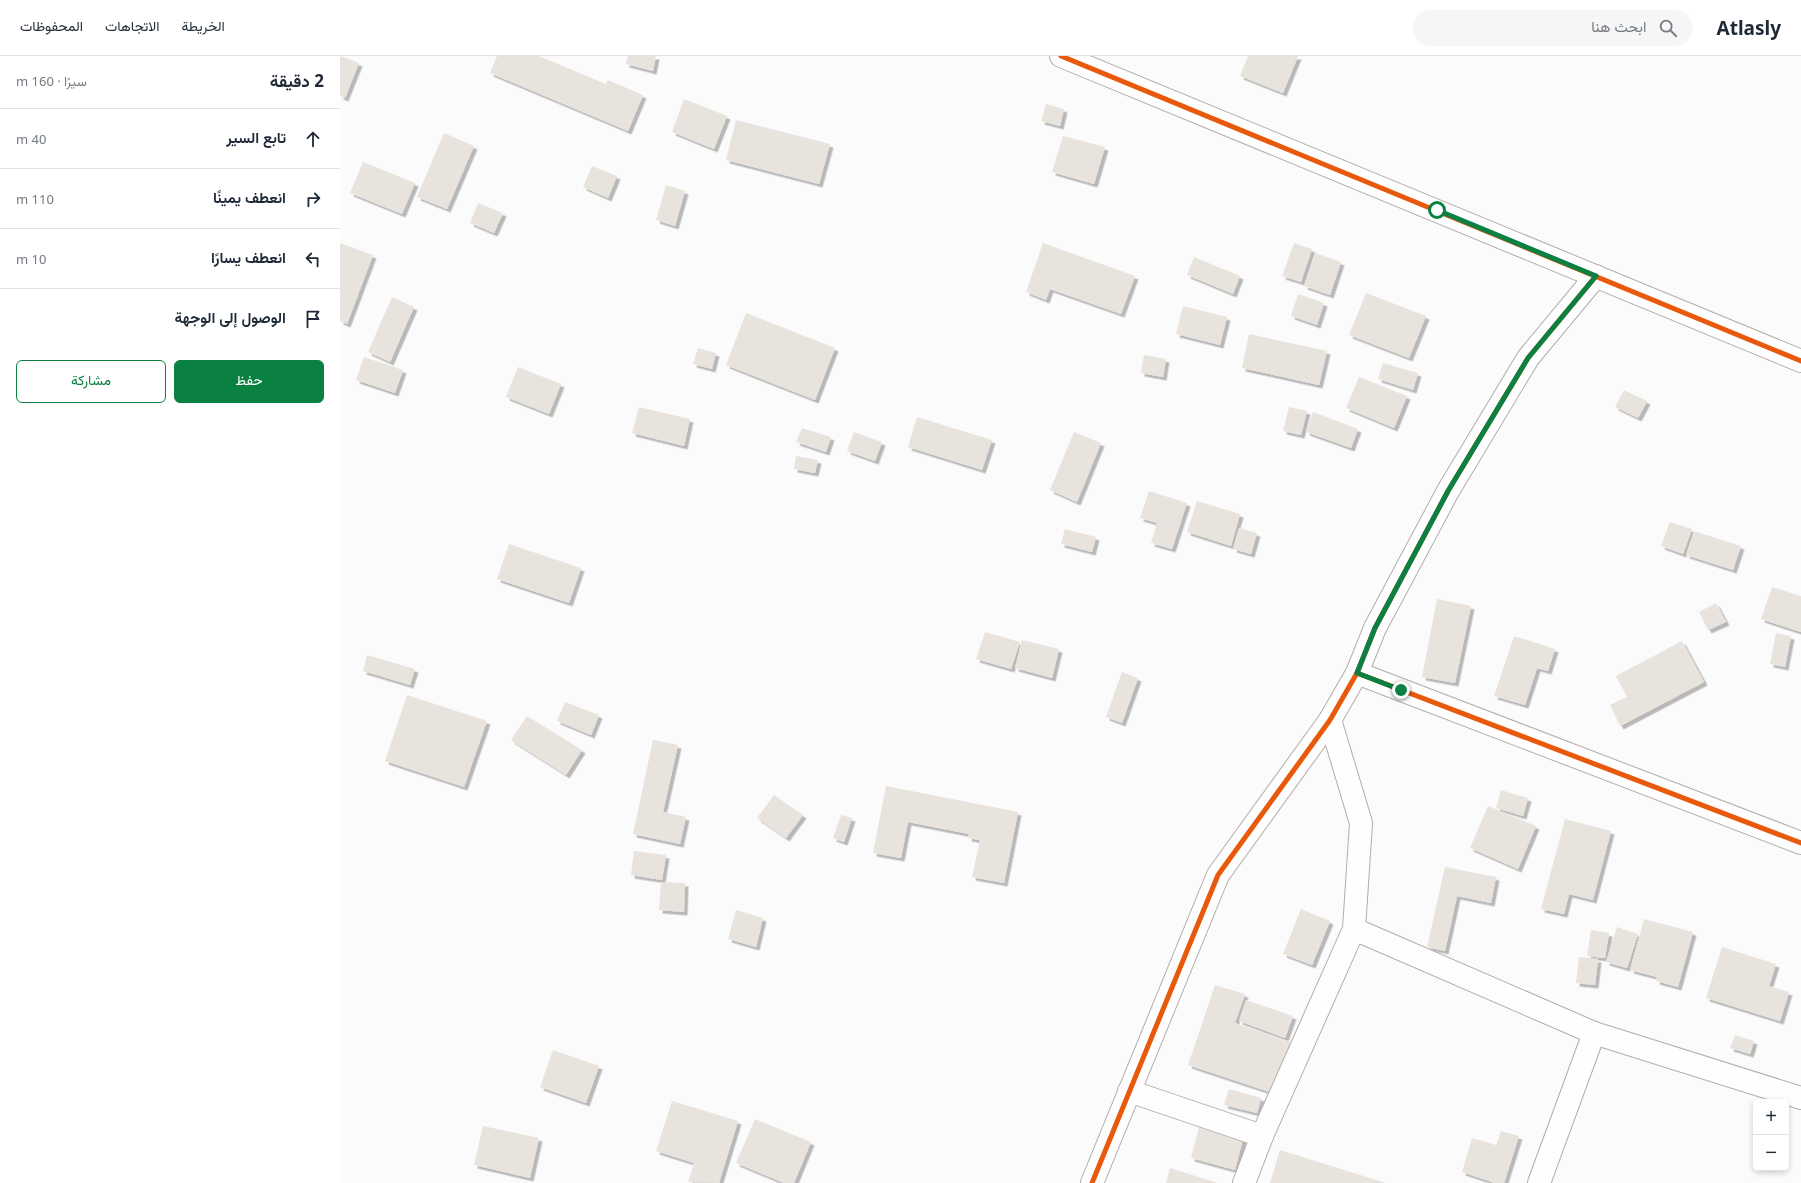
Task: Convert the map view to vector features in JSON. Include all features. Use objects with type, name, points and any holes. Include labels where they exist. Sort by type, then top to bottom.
[{"type":"street","points":[[1061,56],[1801,360]]},
{"type":"street","points":[[1092,1183],[1218,876],[1330,720],[1357,673],[1375,628],[1448,491],[1528,358],[1596,276]]},
{"type":"street","points":[[1357,673],[1801,843]]},
{"type":"street","points":[[1244,1183],[1262,1136],[1354,929],[1361,823],[1330,720]]},
{"type":"street","points":[[1354,929],[1594,1033],[1801,1098]]},
{"type":"street","points":[[1539,1183],[1594,1033]]},
{"type":"street","points":[[1129,1091],[1262,1136]]},
{"type":"building","points":[[340,56],[359,63],[345,98],[340,96]]},
{"type":"building","points":[[497,56],[539,56],[606,84],[608,80],[643,95],[628,131],[490,73]]},
{"type":"building","points":[[628,56],[656,56],[653,71],[626,64]]},
{"type":"building","points":[[1248,56],[1298,56],[1283,93],[1240,76]]},
{"type":"building","points":[[684,99],[727,116],[714,149],[672,132]]},
{"type":"building","points":[[1046,104],[1064,109],[1060,126],[1041,121]]},
{"type":"building","points":[[736,120],[830,144],[819,184],[726,160]]},
{"type":"building","points":[[444,133],[474,146],[447,209],[417,197]]},
{"type":"building","points":[[1063,136],[1105,147],[1094,184],[1052,172]]},
{"type":"building","points":[[363,162],[415,183],[402,214],[350,193]]},
{"type":"building","points":[[592,166],[617,176],[608,198],[583,187]]},
{"type":"building","points":[[666,185],[685,191],[675,226],[656,220]]},
{"type":"building","points":[[478,203],[503,213],[494,233],[470,223]]},
{"type":"building","points":[[340,243],[373,255],[347,324],[340,321]]},
{"type":"building","points":[[1043,243],[1135,276],[1121,314],[1050,289],[1046,300],[1026,292]]},
{"type":"building","points":[[1294,243],[1312,249],[1301,282],[1282,276]]},
{"type":"building","points":[[1315,253],[1341,262],[1330,295],[1304,286]]},
{"type":"building","points":[[1194,257],[1240,276],[1233,294],[1187,275]]},
{"type":"building","points":[[1366,293],[1426,316],[1409,358],[1349,335]]},
{"type":"building","points":[[1298,294],[1324,303],[1317,325],[1291,316]]},
{"type":"building","points":[[392,297],[414,307],[390,362],[368,352]]},
{"type":"building","points":[[1183,306],[1227,317],[1220,345],[1176,334]]},
{"type":"building","points":[[746,313],[835,348],[815,400],[726,365]]},
{"type":"building","points":[[1249,334],[1327,351],[1319,385],[1242,368]]},
{"type":"building","points":[[698,348],[716,353],[712,369],[693,364]]},
{"type":"building","points":[[1144,355],[1166,359],[1163,377],[1141,373]]},
{"type":"building","points":[[364,357],[403,370],[395,393],[356,380]]},
{"type":"building","points":[[1383,363],[1418,373],[1413,390],[1378,379]]},
{"type":"building","points":[[518,367],[561,384],[549,414],[506,397]]},
{"type":"building","points":[[1359,377],[1407,396],[1394,428],[1346,408]]},
{"type":"building","points":[[1624,390],[1647,401],[1638,418],[1615,407]]},
{"type":"building","points":[[639,407],[690,419],[684,446],[632,433]]},
{"type":"building","points":[[1289,407],[1307,411],[1301,435],[1283,431]]},
{"type":"building","points":[[1313,412],[1358,429],[1351,448],[1306,432]]},
{"type":"building","points":[[917,417],[992,440],[982,470],[908,447]]},
{"type":"building","points":[[802,428],[831,437],[826,452],[796,442]]},
{"type":"building","points":[[854,432],[882,442],[875,461],[847,451]]},
{"type":"building","points":[[1074,432],[1101,443],[1077,502],[1050,490]]},
{"type":"building","points":[[796,456],[818,460],[815,473],[794,469]]},
{"type":"building","points":[[1149,491],[1187,503],[1172,549],[1151,543],[1157,523],[1140,518]]},
{"type":"building","points":[[1197,501],[1240,514],[1231,546],[1187,532]]},
{"type":"building","points":[[1670,522],[1692,529],[1683,554],[1661,546]]},
{"type":"building","points":[[1239,528],[1257,533],[1251,554],[1233,549]]},
{"type":"building","points":[[1065,529],[1096,537],[1092,552],[1061,544]]},
{"type":"building","points":[[1694,531],[1741,546],[1733,570],[1686,555]]},
{"type":"building","points":[[509,544],[581,568],[569,603],[497,579]]},
{"type":"building","points":[[1772,587],[1801,596],[1801,632],[1761,619]]},
{"type":"building","points":[[1437,599],[1471,606],[1455,683],[1422,677]]},
{"type":"building","points":[[1716,603],[1726,622],[1708,630],[1699,612]]},
{"type":"building","points":[[985,632],[1020,642],[1011,669],[976,659]]},
{"type":"building","points":[[1776,633],[1791,636],[1785,667],[1770,664]]},
{"type":"building","points":[[1514,636],[1555,649],[1548,671],[1537,668],[1525,705],[1494,696]]},
{"type":"building","points":[[1022,640],[1059,649],[1052,678],[1015,668]]},
{"type":"building","points":[[1682,641],[1704,682],[1620,726],[1610,705],[1627,697],[1616,676]]},
{"type":"building","points":[[367,655],[415,669],[410,685],[363,671]]},
{"type":"building","points":[[1122,672],[1138,678],[1122,723],[1106,717]]},
{"type":"building","points":[[407,695],[487,721],[464,787],[385,761]]},
{"type":"building","points":[[565,702],[599,715],[591,735],[557,721]]},
{"type":"building","points":[[527,716],[582,750],[566,775],[511,740]]},
{"type":"building","points":[[653,740],[678,745],[663,812],[686,817],[680,844],[633,834]]},
{"type":"building","points":[[886,786],[1018,812],[1004,883],[972,877],[980,840],[968,838],[969,834],[908,822],[901,858],[873,853]]},
{"type":"building","points":[[1501,790],[1528,798],[1523,816],[1496,808]]},
{"type":"building","points":[[774,795],[803,815],[786,838],[757,818]]},
{"type":"building","points":[[1488,806],[1536,826],[1518,869],[1470,848]]},
{"type":"building","points":[[841,815],[852,818],[844,842],[833,838]]},
{"type":"building","points":[[1565,819],[1611,831],[1593,900],[1569,894],[1564,914],[1541,909]]},
{"type":"building","points":[[634,851],[666,855],[662,880],[631,875]]},
{"type":"building","points":[[1445,867],[1496,877],[1491,903],[1457,896],[1445,951],[1427,947]]},
{"type":"building","points":[[661,882],[685,883],[684,912],[659,910]]},
{"type":"building","points":[[1301,909],[1330,921],[1312,965],[1283,954]]},
{"type":"building","points":[[736,910],[763,918],[756,947],[728,939]]},
{"type":"building","points":[[1644,919],[1693,932],[1678,987],[1656,981],[1657,977],[1630,970]]},
{"type":"building","points":[[1617,927],[1638,934],[1627,968],[1606,962]]},
{"type":"building","points":[[1591,930],[1609,933],[1605,958],[1587,956]]},
{"type":"building","points":[[1722,947],[1776,964],[1769,986],[1789,992],[1780,1021],[1706,998]]},
{"type":"building","points":[[1579,957],[1598,959],[1595,985],[1576,983]]},
{"type":"building","points":[[1215,985],[1245,994],[1235,1023],[1290,1042],[1273,1093],[1188,1065]]},
{"type":"building","points":[[1246,1000],[1293,1016],[1285,1038],[1239,1021]]},
{"type":"building","points":[[1735,1035],[1754,1041],[1750,1054],[1730,1048]]},
{"type":"building","points":[[553,1050],[599,1066],[586,1103],[540,1087]]},
{"type":"building","points":[[1229,1089],[1261,1098],[1257,1113],[1224,1105]]},
{"type":"building","points":[[672,1101],[738,1121],[719,1183],[688,1182],[694,1163],[656,1151]]},
{"type":"building","points":[[755,1119],[811,1142],[794,1183],[784,1183],[736,1163]]},
{"type":"building","points":[[1200,1123],[1244,1135],[1235,1170],[1191,1158]]},
{"type":"building","points":[[483,1126],[539,1138],[530,1178],[474,1165]]},
{"type":"building","points":[[1501,1131],[1519,1136],[1504,1183],[1495,1183],[1462,1172],[1472,1138],[1496,1145]]},
{"type":"building","points":[[1280,1150],[1386,1183],[1270,1183]]},
{"type":"building","points":[[1170,1168],[1218,1183],[1166,1183]]},
{"type":"cycle path","points":[[1061,56],[1801,361]]},
{"type":"cycle path","points":[[1596,276],[1528,358],[1448,491],[1375,628],[1357,673],[1801,843]]},
{"type":"cycle path","points":[[1092,1183],[1218,875],[1330,720],[1357,673]]},
{"type":"route","points":[[1401,690],[1357,673],[1375,628],[1448,491],[1528,358],[1596,276],[1437,210]]}]
